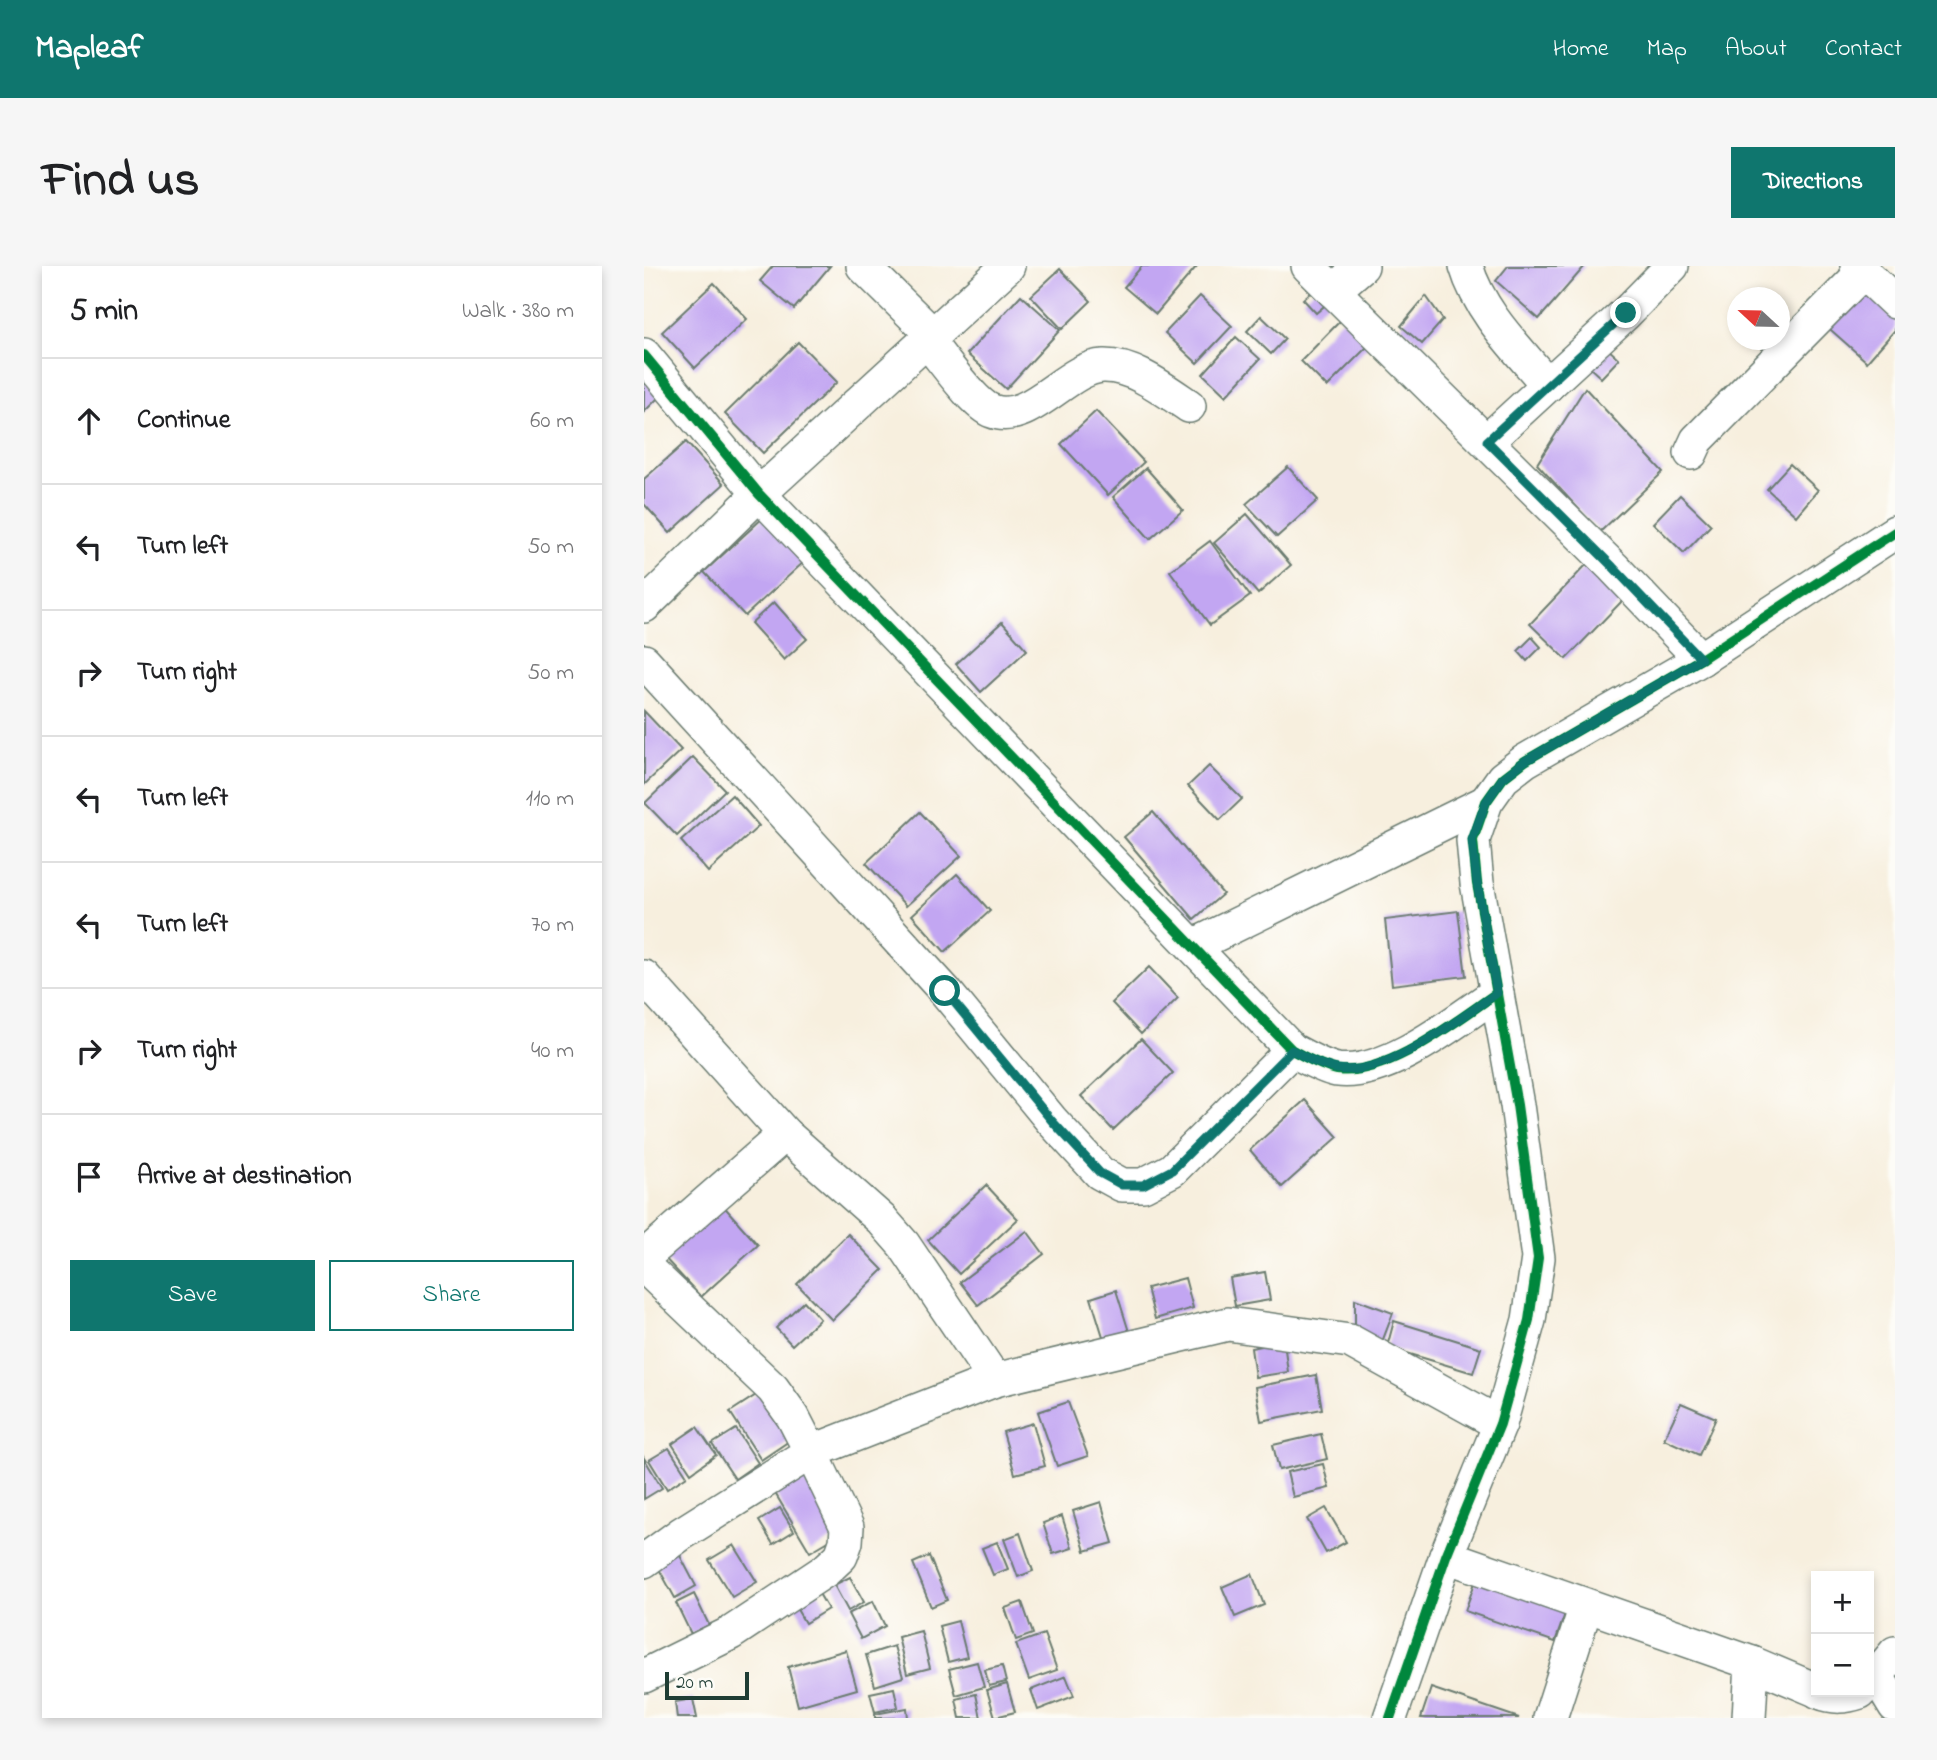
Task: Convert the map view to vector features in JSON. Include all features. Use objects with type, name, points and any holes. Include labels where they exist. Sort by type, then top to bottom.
[{"type":"street","points":[[863,266],[930,338],[977,401],[993,412],[1012,413],[1036,402],[1088,368],[1105,366],[1142,376],[1189,406]]},
{"type":"street","points":[[644,607],[759,494],[1008,266]]},
{"type":"street","points":[[1308,266],[1487,441],[1701,659]]},
{"type":"street","points":[[1333,291],[1363,266]]},
{"type":"street","points":[[1466,266],[1471,284],[1491,318],[1548,385]]},
{"type":"street","points":[[1487,441],[1626,313],[1672,266]]},
{"type":"street","points":[[1691,453],[1697,440],[1860,269],[1895,302]]},
{"type":"street","points":[[644,355],[759,494],[1292,1050],[1337,1070],[1377,1066],[1417,1047],[1497,993]]},
{"type":"street","points":[[1390,1718],[1446,1556],[1500,1424],[1529,1320],[1538,1258],[1517,1105],[1477,883],[1472,840],[1486,802],[1503,778],[1525,761],[1701,659],[1895,532]]},
{"type":"street","points":[[644,661],[945,991],[1052,1121],[1100,1173],[1122,1185],[1143,1185],[1172,1170],[1292,1050]]},
{"type":"street","points":[[1193,946],[1486,802]]},
{"type":"street","points":[[644,977],[785,1133],[882,1220],[904,1245],[995,1380]]},
{"type":"street","points":[[644,1257],[785,1133]]},
{"type":"street","points":[[644,1266],[773,1389],[793,1417],[847,1527],[841,1556],[826,1570],[730,1633],[644,1676]]},
{"type":"street","points":[[644,1561],[681,1534],[811,1452],[995,1380],[1228,1324],[1350,1340],[1500,1424]]},
{"type":"street","points":[[1446,1556],[1752,1663],[1811,1688]]},
{"type":"street","points":[[1550,1718],[1586,1606]]},
{"type":"street","points":[[1749,1718],[1752,1663]]},
{"type":"street","points":[[1875,1676],[1895,1706]]},
{"type":"building","points":[[773,266],[830,266],[794,309],[760,281]]},
{"type":"building","points":[[1142,266],[1197,266],[1156,314],[1124,287]]},
{"type":"building","points":[[1508,266],[1585,266],[1539,319],[1496,281]]},
{"type":"building","points":[[1060,269],[1091,301],[1062,329],[1031,296]]},
{"type":"building","points":[[714,283],[747,319],[695,368],[662,332]]},
{"type":"building","points":[[1856,284],[1895,319],[1895,330],[1867,362],[1823,323]]},
{"type":"building","points":[[1318,286],[1330,301],[1316,313],[1303,299]]},
{"type":"building","points":[[1021,295],[1060,330],[1006,389],[967,354]]},
{"type":"building","points":[[1200,296],[1232,326],[1197,363],[1165,333]]},
{"type":"building","points":[[1426,296],[1443,320],[1422,344],[1401,326]]},
{"type":"building","points":[[1346,315],[1373,341],[1327,387],[1301,361]]},
{"type":"building","points":[[1261,316],[1285,339],[1271,354],[1247,331]]},
{"type":"building","points":[[1236,337],[1260,359],[1226,396],[1203,374]]},
{"type":"building","points":[[798,342],[837,382],[763,453],[725,414]]},
{"type":"building","points":[[1606,347],[1619,359],[1601,378],[1588,366]]},
{"type":"building","points":[[644,381],[659,397],[644,412]]},
{"type":"building","points":[[1585,388],[1663,472],[1600,532],[1537,464]]},
{"type":"building","points":[[1096,411],[1144,462],[1108,495],[1061,444]]},
{"type":"building","points":[[686,442],[724,484],[670,533],[644,504],[644,479]]},
{"type":"building","points":[[1790,464],[1818,490],[1796,516],[1767,489]]},
{"type":"building","points":[[1288,467],[1318,500],[1277,537],[1246,504]]},
{"type":"building","points":[[1146,468],[1183,510],[1150,539],[1113,497]]},
{"type":"building","points":[[1680,495],[1711,525],[1684,553],[1653,523]]},
{"type":"building","points":[[1247,514],[1291,565],[1258,594],[1214,543]]},
{"type":"building","points":[[765,516],[806,560],[745,616],[704,572]]},
{"type":"building","points":[[1210,541],[1250,596],[1210,625],[1170,571]]},
{"type":"building","points":[[1588,563],[1624,599],[1566,659],[1530,624]]},
{"type":"building","points":[[774,602],[807,639],[784,660],[751,623]]},
{"type":"building","points":[[1002,622],[1027,650],[981,692],[956,664]]},
{"type":"building","points":[[1532,637],[1541,647],[1527,661],[1518,651]]},
{"type":"building","points":[[644,711],[681,750],[644,785]]},
{"type":"building","points":[[693,757],[725,790],[677,836],[645,803]]},
{"type":"building","points":[[1209,766],[1242,799],[1220,820],[1188,786]]},
{"type":"building","points":[[732,795],[759,826],[708,872],[681,841]]},
{"type":"building","points":[[920,812],[961,856],[906,906],[866,863]]},
{"type":"building","points":[[1153,812],[1223,894],[1194,919],[1124,837]]},
{"type":"building","points":[[957,874],[990,911],[945,952],[912,915]]},
{"type":"building","points":[[1458,911],[1466,976],[1392,985],[1385,920]]},
{"type":"building","points":[[1149,967],[1178,998],[1141,1034],[1112,1003]]},
{"type":"building","points":[[1141,1039],[1173,1073],[1113,1130],[1081,1096]]},
{"type":"building","points":[[1305,1100],[1338,1137],[1282,1187],[1250,1150]]},
{"type":"building","points":[[986,1185],[1018,1219],[959,1274],[928,1240]]},
{"type":"building","points":[[720,1202],[758,1245],[701,1297],[662,1255]]},
{"type":"building","points":[[1027,1231],[1044,1254],[978,1305],[960,1282]]},
{"type":"building","points":[[848,1234],[883,1270],[832,1320],[797,1284]]},
{"type":"building","points":[[1265,1272],[1270,1300],[1235,1306],[1230,1278]]},
{"type":"building","points":[[1185,1278],[1193,1308],[1155,1319],[1147,1288]]},
{"type":"building","points":[[1116,1290],[1130,1335],[1105,1343],[1091,1298]]},
{"type":"building","points":[[1355,1299],[1393,1313],[1382,1342],[1355,1332]]},
{"type":"building","points":[[804,1301],[820,1319],[792,1345],[776,1328]]},
{"type":"building","points":[[1394,1321],[1481,1348],[1473,1373],[1387,1347]]},
{"type":"building","points":[[1284,1342],[1288,1372],[1255,1377],[1251,1348]]},
{"type":"building","points":[[1316,1375],[1322,1409],[1261,1421],[1255,1387]]},
{"type":"building","points":[[767,1388],[798,1435],[761,1460],[730,1412]]},
{"type":"building","points":[[1068,1402],[1088,1456],[1057,1466],[1038,1412]]},
{"type":"building","points":[[1681,1403],[1716,1418],[1699,1455],[1664,1439]]},
{"type":"building","points":[[1033,1423],[1045,1466],[1015,1474],[1003,1432]]},
{"type":"building","points":[[697,1427],[716,1455],[691,1473],[672,1444]]},
{"type":"building","points":[[736,1429],[758,1463],[735,1479],[712,1444]]},
{"type":"building","points":[[1321,1434],[1327,1459],[1279,1470],[1273,1445]]},
{"type":"building","points":[[669,1448],[687,1476],[667,1489],[649,1460]]},
{"type":"building","points":[[644,1458],[662,1488],[644,1499]]},
{"type":"building","points":[[1323,1464],[1329,1488],[1293,1497],[1287,1472]]},
{"type":"building","points":[[804,1469],[842,1533],[810,1552],[772,1488]]},
{"type":"building","points":[[1101,1502],[1113,1543],[1085,1551],[1073,1511]]},
{"type":"building","points":[[780,1508],[794,1531],[773,1544],[759,1521]]},
{"type":"building","points":[[1326,1508],[1346,1542],[1326,1553],[1307,1519]]},
{"type":"building","points":[[1062,1516],[1072,1548],[1053,1554],[1043,1523]]},
{"type":"building","points":[[1020,1533],[1033,1571],[1018,1577],[1004,1539]]},
{"type":"building","points":[[997,1542],[1008,1569],[993,1575],[982,1548]]},
{"type":"building","points":[[734,1545],[757,1582],[732,1597],[709,1560]]},
{"type":"building","points":[[676,1548],[696,1586],[675,1598],[654,1560]]},
{"type":"building","points":[[929,1556],[947,1600],[931,1607],[913,1563]]},
{"type":"building","points":[[1252,1574],[1264,1605],[1235,1617],[1222,1587]]},
{"type":"building","points":[[1478,1574],[1568,1605],[1555,1642],[1465,1611]]},
{"type":"building","points":[[850,1577],[864,1602],[848,1611],[834,1585]]},
{"type":"building","points":[[814,1585],[828,1609],[805,1623],[791,1599]]},
{"type":"building","points":[[694,1594],[709,1625],[691,1634],[676,1603]]},
{"type":"building","points":[[873,1601],[885,1626],[861,1639],[848,1614]]},
{"type":"building","points":[[1022,1602],[1033,1634],[1016,1640],[1005,1608]]},
{"type":"building","points":[[958,1621],[967,1657],[948,1662],[939,1626]]},
{"type":"building","points":[[921,1631],[930,1668],[907,1674],[898,1637]]},
{"type":"building","points":[[1044,1634],[1057,1670],[1029,1680],[1016,1644]]},
{"type":"building","points":[[894,1646],[903,1677],[875,1686],[866,1655]]},
{"type":"building","points":[[846,1650],[857,1689],[798,1706],[788,1667]]},
{"type":"building","points":[[977,1662],[984,1687],[956,1695],[949,1669]]},
{"type":"building","points":[[1002,1666],[1006,1682],[989,1686],[985,1670]]},
{"type":"building","points":[[1066,1676],[1074,1696],[1038,1710],[1031,1690]]},
{"type":"building","points":[[1007,1684],[1015,1712],[995,1717],[987,1690]]},
{"type":"building","points":[[894,1688],[898,1707],[875,1712],[870,1693]]},
{"type":"building","points":[[1431,1688],[1519,1718],[1421,1718]]},
{"type":"building","points":[[976,1694],[981,1718],[960,1718],[956,1699]]},
{"type":"building","points":[[693,1699],[697,1718],[677,1718],[675,1702]]},
{"type":"building","points":[[907,1708],[908,1718],[875,1718],[875,1714]]},
{"type":"cycle path","points":[[644,355],[759,494],[1292,1050],[1337,1070],[1357,1070],[1377,1065],[1421,1044],[1497,993]]},
{"type":"cycle path","points":[[1390,1718],[1446,1556],[1500,1424],[1529,1320],[1538,1258],[1517,1105],[1477,883],[1473,840],[1486,802],[1503,778],[1525,761],[1701,659],[1895,532]]},
{"type":"route","points":[[945,991],[1052,1121],[1100,1173],[1122,1185],[1143,1185],[1172,1170],[1292,1050],[1337,1070],[1377,1066],[1417,1047],[1497,993],[1472,840],[1486,802],[1503,778],[1525,761],[1701,659],[1487,441],[1626,313]]}]
